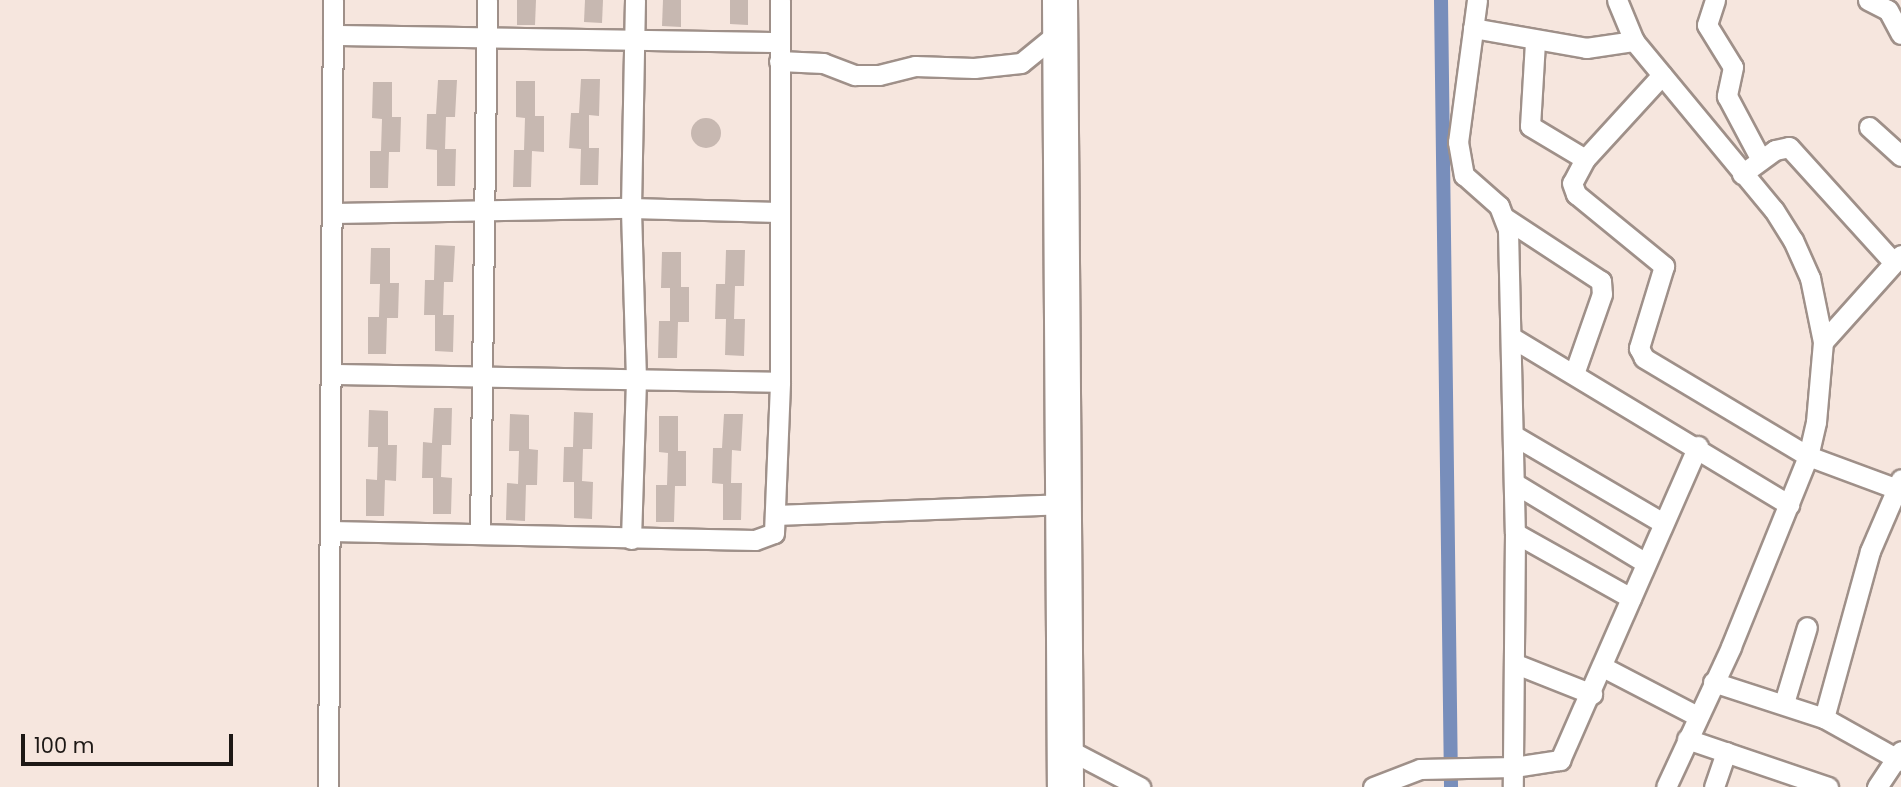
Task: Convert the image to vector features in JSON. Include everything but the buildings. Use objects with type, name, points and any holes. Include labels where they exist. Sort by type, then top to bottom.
[{"type":"street","points":[[328,787],[334,213],[333,0]]},
{"type":"street","points":[[480,534],[485,377],[483,209],[487,0]]},
{"type":"street","points":[[631,539],[636,379],[631,208],[635,0]]},
{"type":"street","points":[[331,531],[631,539],[767,538],[774,533],[778,516],[780,382],[780,0]]},
{"type":"street","points":[[1052,0],[1063,504],[1073,787]]},
{"type":"street","points":[[1058,787],[1067,0]]},
{"type":"street","points":[[1477,0],[1458,142],[1460,166],[1470,185],[1499,206],[1505,218],[1511,337],[1515,533],[1513,787]]},
{"type":"street","points":[[1617,0],[1634,41],[1793,240],[1816,297],[1823,342],[1816,422],[1808,456],[1666,787]]},
{"type":"street","points":[[1715,0],[1707,25],[1733,67],[1727,96],[1761,160]]},
{"type":"street","points":[[1868,0],[1888,10],[1901,34]]},
{"type":"street","points":[[1473,28],[1535,42],[1586,48],[1634,41]]},
{"type":"street","points":[[333,35],[634,38],[779,51],[870,75],[915,66],[974,68],[1021,63],[1053,37]]},
{"type":"street","points":[[1535,42],[1530,125],[1585,159]]},
{"type":"street","points":[[1662,75],[1585,159],[1572,183],[1576,194],[1664,266],[1639,348],[1644,358],[1808,456],[1899,484],[1870,551],[1824,718]]},
{"type":"street","points":[[1869,127],[1901,156]]},
{"type":"street","points":[[1742,174],[1783,146],[1795,151],[1898,259],[1823,342]]},
{"type":"street","points":[[334,213],[631,208],[778,212]]},
{"type":"street","points":[[1505,218],[1601,281],[1602,294],[1574,374]]},
{"type":"street","points":[[1511,337],[1698,446],[1789,505]]},
{"type":"street","points":[[332,374],[780,382]]},
{"type":"street","points":[[1513,435],[1663,523]]},
{"type":"street","points":[[1373,787],[1420,769],[1514,767],[1560,760],[1592,694],[1698,446]]},
{"type":"street","points":[[1514,483],[1646,563]]},
{"type":"street","points":[[778,516],[1063,504]]},
{"type":"street","points":[[1515,533],[1631,598]]},
{"type":"street","points":[[1784,703],[1807,627]]},
{"type":"street","points":[[1516,664],[1592,694]]},
{"type":"street","points":[[1603,667],[1697,716]]},
{"type":"street","points":[[1713,682],[1824,718],[1900,757],[1877,787]]},
{"type":"street","points":[[1687,739],[1828,787]]},
{"type":"street","points":[[1073,752],[1140,787]]},
{"type":"street","points":[[1714,787],[1726,752]]},
{"type":"waterway","points":[[1441,0],[1451,787]]}]
